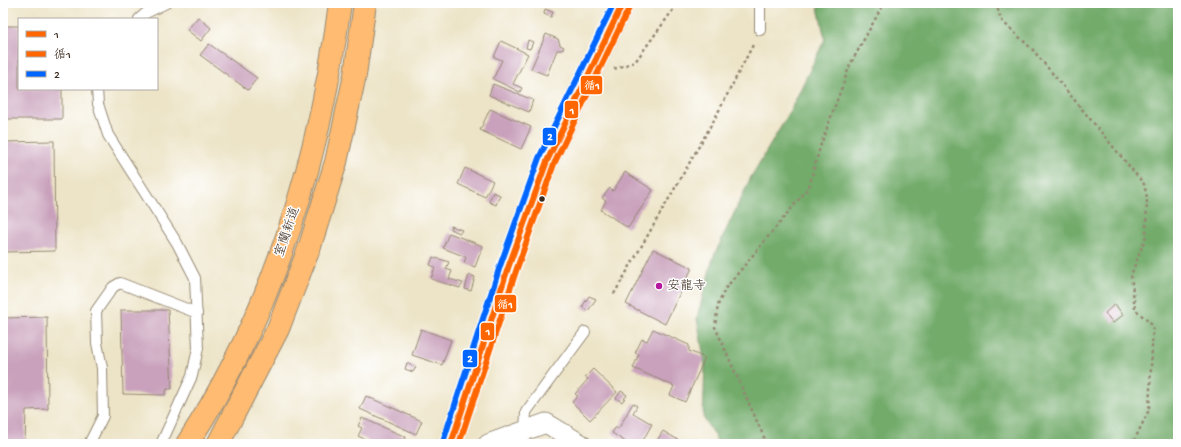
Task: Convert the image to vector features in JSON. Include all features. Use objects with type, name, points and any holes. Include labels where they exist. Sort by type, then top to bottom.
[{"type":"highway","name":"室蘭新道","points":[[187,444],[231,367],[252,324],[289,232],[305,182],[322,114],[340,3]]},
{"type":"highway","name":"室蘭新道","points":[[218,444],[278,329],[310,246],[336,162],[355,75],[365,3]]},
{"type":"street","points":[[451,444],[508,268],[547,161],[622,3]]},
{"type":"street","points":[[488,444],[546,423],[581,444]]},
{"type":"lane","points":[[140,18],[146,13],[166,3]]},
{"type":"lane","points":[[760,3],[760,30]]},
{"type":"lane","points":[[97,90],[98,104],[108,135],[177,243],[195,278],[198,348],[192,376],[160,444]]},
{"type":"lane","points":[[88,444],[103,416],[102,368],[96,343],[96,311],[112,288],[120,283],[197,313]]},
{"type":"lane","points":[[525,431],[526,412],[585,332]]},
{"type":"path","points":[[587,78],[635,62],[678,3]]},
{"type":"path","points":[[767,444],[715,327],[718,305],[725,289],[808,187],[820,146],[850,65],[872,22],[884,3]]},
{"type":"path","points":[[996,3],[1000,20],[1033,50],[1144,184],[1147,198],[1146,236],[1131,275],[1135,309],[1153,326],[1149,410],[1134,441],[1134,444]]},
{"type":"path","points":[[614,294],[713,122],[746,62],[760,30]]},
{"type":"green space","points":[[817,3],[1178,3],[1178,444],[719,444],[703,417],[705,364],[697,318],[713,258],[751,177],[788,115],[825,39]]},
{"type":"building","points":[[545,9],[553,12],[551,17],[544,14]]},
{"type":"building","points":[[198,17],[211,28],[201,41],[187,30]]},
{"type":"building","points":[[3,26],[18,26],[18,90],[62,90],[62,119],[3,119]]},
{"type":"building","points":[[546,34],[558,39],[560,45],[564,47],[562,50],[557,50],[547,75],[531,69]]},
{"type":"building","points":[[528,40],[533,42],[530,49],[526,48]]},
{"type":"building","points":[[501,41],[528,54],[513,84],[522,88],[520,92],[493,79],[502,60],[494,57]]},
{"type":"building","points":[[209,44],[257,78],[248,90],[200,55]]},
{"type":"building","points":[[493,84],[533,100],[529,112],[489,95]]},
{"type":"building","points":[[490,109],[531,127],[521,149],[480,130]]},
{"type":"building","points":[[54,141],[55,251],[3,252],[3,142]]},
{"type":"building","points":[[465,168],[493,181],[485,197],[458,184]]},
{"type":"building","points":[[625,172],[653,190],[628,228],[601,210],[606,201],[602,198],[610,188],[613,191]]},
{"type":"building","points":[[493,192],[500,195],[496,205],[489,202]]},
{"type":"building","points":[[451,226],[462,230],[460,233],[450,229]]},
{"type":"building","points":[[449,233],[483,246],[475,267],[464,263],[466,257],[443,248]]},
{"type":"building","name":"安龍寺","points":[[653,249],[692,268],[665,324],[626,304]]},
{"type":"building","points":[[433,257],[449,262],[446,269],[452,271],[449,279],[463,283],[460,288],[431,279],[435,267],[430,265]]},
{"type":"building","points":[[469,275],[475,277],[471,291],[465,289]]},
{"type":"building","points":[[589,296],[596,299],[588,311],[582,307]]},
{"type":"building","points":[[1115,304],[1123,315],[1113,323],[1105,313]]},
{"type":"building","points":[[121,310],[168,310],[172,389],[167,389],[165,395],[123,394]]},
{"type":"building","points":[[47,317],[48,409],[26,410],[25,444],[3,444],[3,318]]},
{"type":"building","points":[[421,329],[451,340],[442,365],[412,355]]},
{"type":"building","points":[[653,329],[689,345],[689,351],[705,358],[685,402],[670,395],[674,386],[633,368],[639,354],[635,353],[642,339],[647,341]]},
{"type":"building","points":[[407,363],[416,367],[413,372],[405,369]]},
{"type":"building","points":[[593,369],[617,392],[590,420],[572,402],[578,396],[575,394],[588,379],[585,377]]},
{"type":"building","points":[[621,391],[627,395],[622,402],[616,398]]},
{"type":"building","points":[[366,396],[422,421],[416,434],[360,409]]},
{"type":"building","points":[[633,403],[637,406],[633,413],[652,424],[641,444],[629,444],[612,433],[615,428],[619,428]]},
{"type":"building","points":[[362,418],[406,437],[403,444],[376,444],[358,436],[362,428],[358,426]]},
{"type":"building","points":[[663,431],[685,444],[655,444]]},
{"type":"transit line","name":"2","points":[[443,442],[500,266],[539,158],[614,3]]},
{"type":"transit line","name":"1","points":[[451,444],[508,268],[547,161],[623,3]]},
{"type":"transit line","name":"循1","points":[[459,444],[516,271],[554,164],[630,6]]},
{"type":"place","name":"安龍寺","points":[[659,286]]}]
